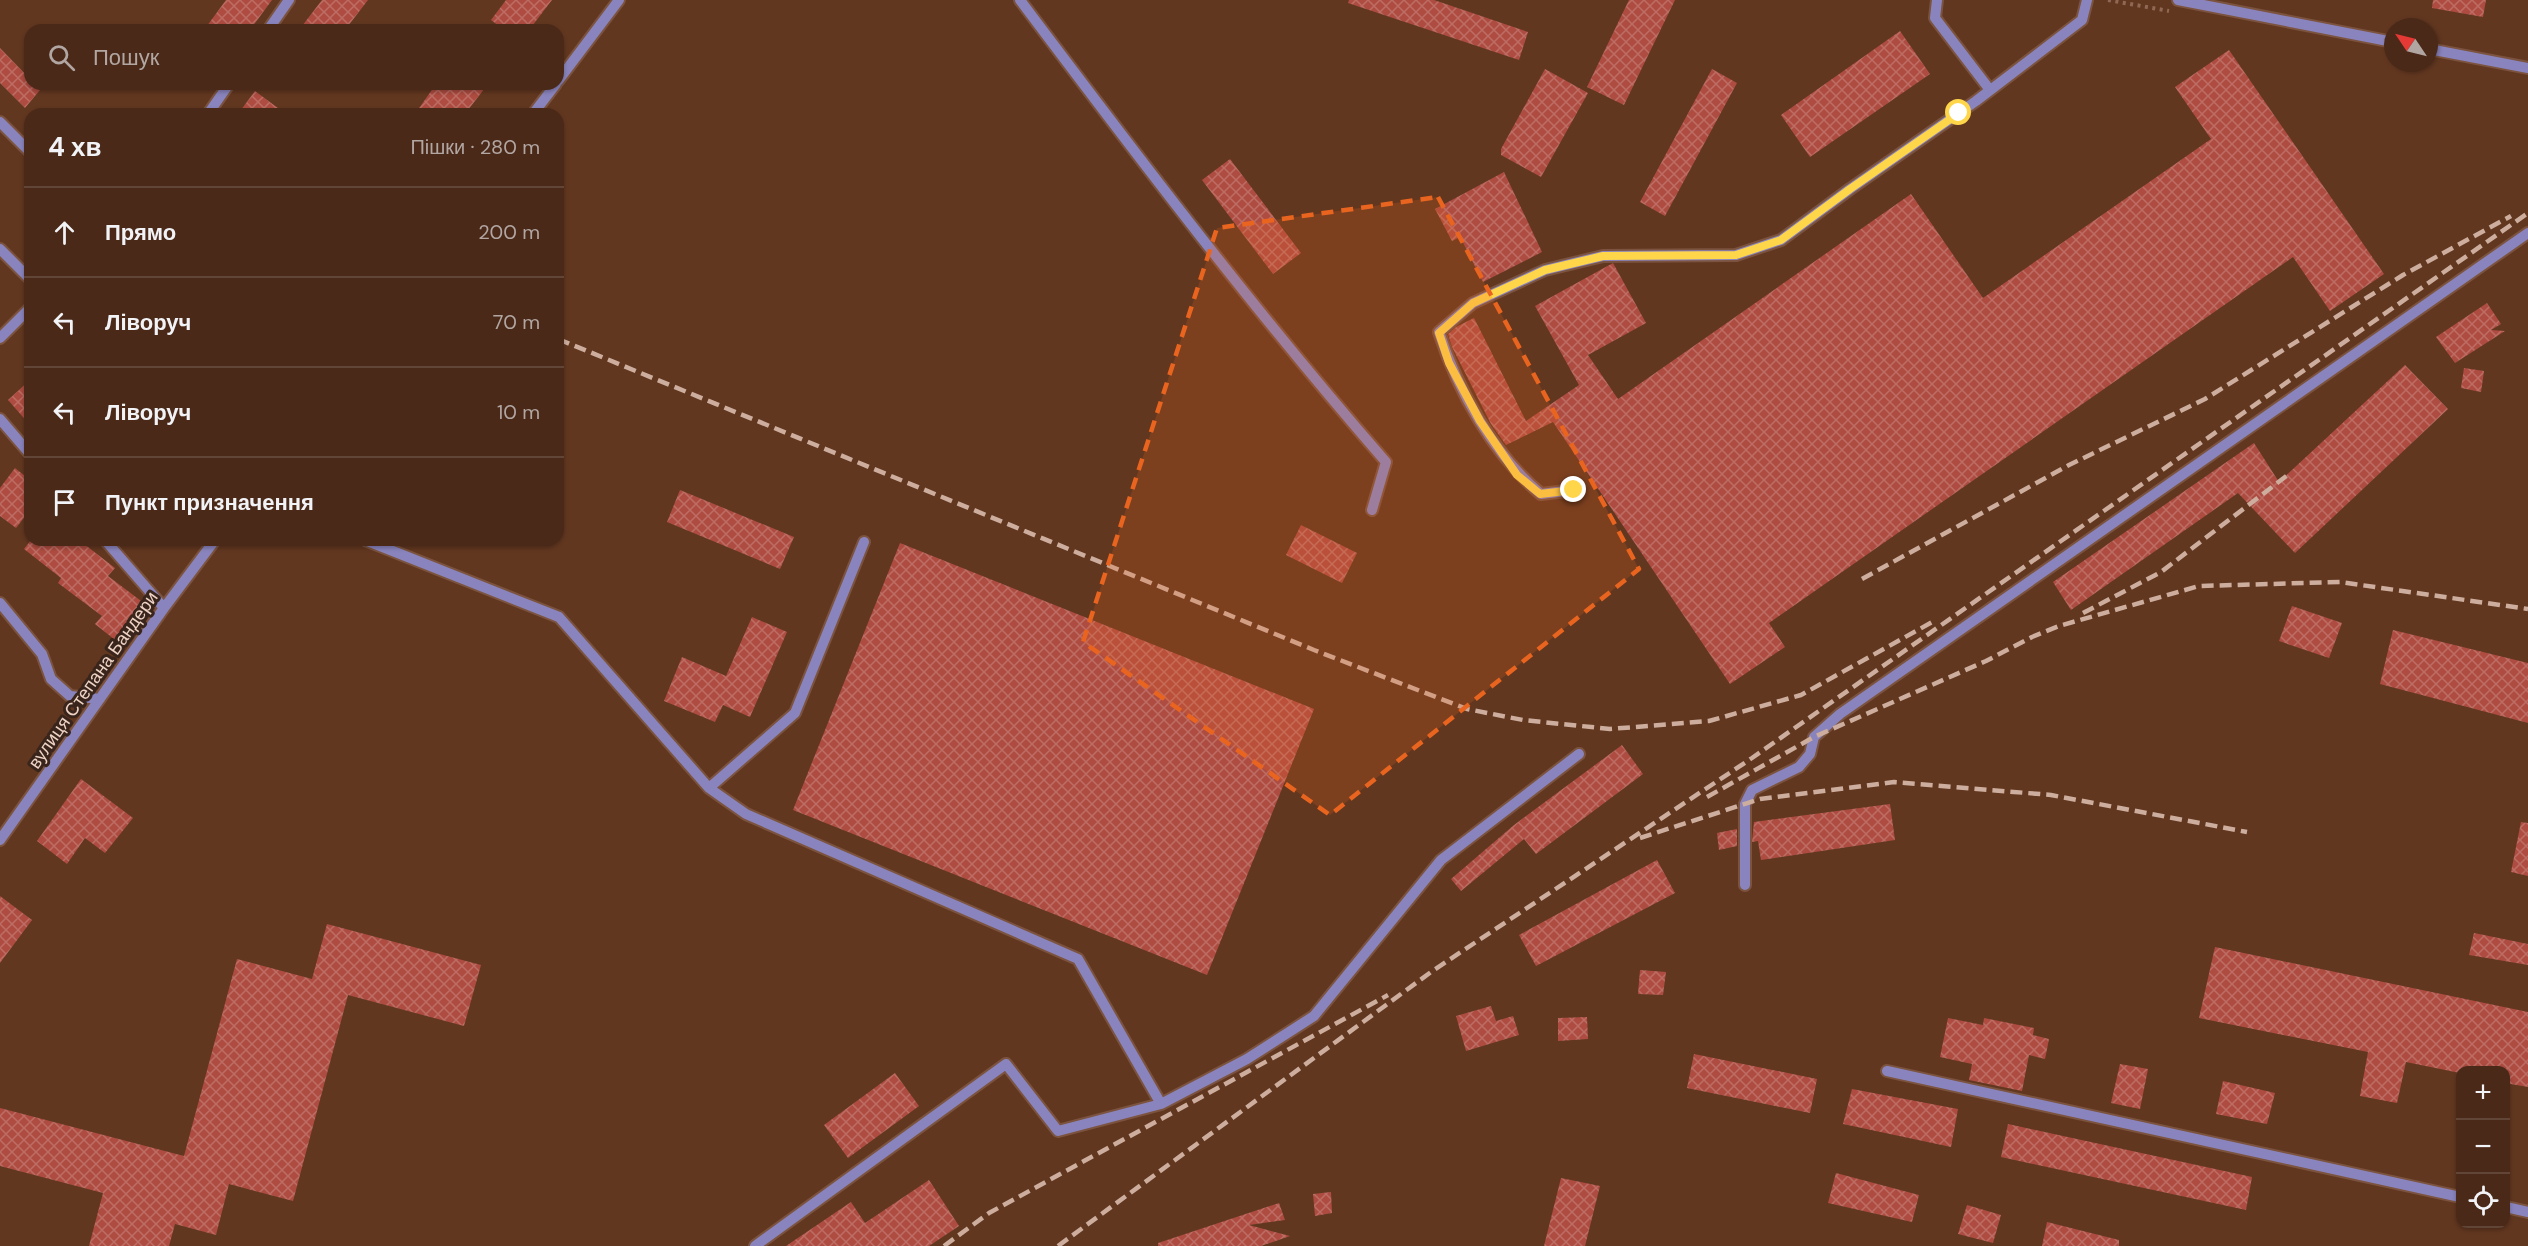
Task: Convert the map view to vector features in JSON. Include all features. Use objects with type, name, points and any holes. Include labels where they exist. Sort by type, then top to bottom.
[{"type":"street","points":[[272,24],[289,0]]},
{"type":"street","points":[[564,73],[619,0]]},
{"type":"street","points":[[1020,0],[1150,173],[1326,392],[1386,462],[1372,510]]},
{"type":"street","points":[[1937,0],[1935,18],[1990,90]]},
{"type":"street","points":[[1574,490],[1540,494],[1517,475],[1480,421],[1449,363],[1439,333],[1473,303],[1545,270],[1603,256],[1736,255],[1781,240],[1990,90],[2082,20],[2087,0]]},
{"type":"street","points":[[2178,0],[2384,40]]},
{"type":"street","points":[[2438,51],[2528,68]]},
{"type":"street","points":[[211,108],[225,90]]},
{"type":"street","points":[[538,108],[551,90]]},
{"type":"street","points":[[0,122],[24,146]]},
{"type":"street","points":[[1745,885],[1745,804],[1752,790],[1799,767],[1810,754],[1814,737],[1840,714],[2528,233]]},
{"type":"street","points":[[0,249],[24,273]]},
{"type":"street","points":[[0,338],[24,314]]},
{"type":"street","points":[[0,419],[24,447]]},
{"type":"street","points":[[709,788],[795,713],[864,542]]},
{"type":"street","points":[[110,546],[164,608]]},
{"type":"street","name":"вулиця Степана Бандери","points":[[0,840],[210,546]]},
{"type":"street","points":[[380,546],[559,617],[709,788],[746,814],[1078,959],[1161,1104]]},
{"type":"street","points":[[0,603],[42,654],[51,679],[70,696],[100,699]]},
{"type":"street","points":[[755,1246],[1006,1064],[1058,1131],[1161,1104],[1247,1059],[1314,1016],[1441,860],[1579,754]]},
{"type":"street","points":[[1887,1071],[2456,1196]]},
{"type":"street","points":[[2510,1208],[2528,1212]]},
{"type":"highlighted area","points":[[1438,197],[1639,569],[1330,815],[1083,642],[1217,228]]},
{"type":"building","points":[[226,0],[272,0],[254,24],[208,24]]},
{"type":"building","points":[[322,0],[368,0],[350,24],[304,24]]},
{"type":"building","points":[[506,0],[552,0],[534,24],[496,24],[491,20]]},
{"type":"building","points":[[1349,0],[1434,0],[1528,32],[1519,60],[1348,3]]},
{"type":"building","points":[[1629,0],[1675,0],[1624,105],[1587,87]]},
{"type":"building","points":[[2433,0],[2486,0],[2483,17],[2432,8]]},
{"type":"building","points":[[1900,31],[1930,74],[1810,157],[1781,115]]},
{"type":"building","points":[[0,48],[24,73],[24,90],[40,90],[25,108],[0,83]]},
{"type":"building","points":[[2229,50],[2384,274],[2330,311],[2293,257],[1769,623],[1785,647],[1730,684],[1553,422],[1506,445],[1491,424],[1452,347],[1448,334],[1474,318],[1526,421],[1579,385],[1535,306],[1613,263],[1646,323],[1588,355],[1618,399],[1911,194],[1983,298],[2211,139],[2175,87]]},
{"type":"building","points":[[1545,69],[1588,93],[1541,177],[1501,155],[1501,149]]},
{"type":"building","points":[[1712,69],[1737,83],[1665,216],[1640,202]]},
{"type":"building","points":[[432,90],[483,90],[470,108],[419,108]]},
{"type":"building","points":[[255,91],[278,108],[242,108]]},
{"type":"building","points":[[1230,159],[1301,253],[1273,274],[1202,180]]},
{"type":"building","points":[[1504,172],[1542,252],[1483,282],[1460,237],[1452,241],[1435,209]]},
{"type":"building","points":[[2487,303],[2501,324],[2491,330],[2505,331],[2455,363],[2436,337]]},
{"type":"building","points":[[2405,365],[2448,409],[2295,553],[2238,493],[2071,610],[2053,582],[2254,443],[2279,482]]},
{"type":"building","points":[[2464,368],[2484,371],[2481,392],[2461,388]]},
{"type":"building","points":[[24,385],[24,418],[8,400]]},
{"type":"building","points":[[15,468],[24,475],[24,518],[16,528],[0,516],[0,488]]},
{"type":"building","points":[[680,490],[794,537],[780,569],[667,522]]},
{"type":"building","points":[[1301,525],[1357,553],[1342,583],[1286,555]]},
{"type":"building","points":[[900,543],[1314,709],[1207,975],[793,810]]},
{"type":"building","points":[[26,546],[87,546],[115,568],[108,576],[153,610],[124,647],[95,624],[102,616],[58,583],[61,578],[24,549]]},
{"type":"building","points":[[2292,606],[2342,623],[2329,658],[2279,641]]},
{"type":"building","points":[[752,617],[787,632],[750,717],[723,705],[715,722],[664,701],[682,657],[726,676]]},
{"type":"building","points":[[2393,630],[2528,663],[2528,723],[2380,684]]},
{"type":"building","points":[[1622,745],[1643,774],[1536,854],[1524,839],[1461,891],[1451,879],[1514,825]]},
{"type":"building","points":[[81,779],[133,818],[105,853],[85,838],[67,864],[37,841]]},
{"type":"building","points":[[1890,804],[1895,840],[1761,860],[1758,841],[1752,842],[1754,822]]},
{"type":"building","points":[[2521,822],[2528,823],[2528,876],[2511,872]]},
{"type":"building","points":[[1737,829],[1737,846],[1719,850],[1717,833]]},
{"type":"building","points":[[1657,860],[1675,893],[1536,966],[1519,935]]},
{"type":"building","points":[[0,896],[32,920],[0,963]]},
{"type":"building","points":[[327,924],[481,965],[464,1026],[348,995],[293,1201],[229,1184],[216,1235],[175,1224],[169,1246],[89,1246],[103,1193],[0,1166],[0,1108],[184,1156],[237,959],[312,979]]},
{"type":"building","points":[[2474,933],[2528,944],[2528,965],[2469,955]]},
{"type":"building","points":[[2215,947],[2528,1012],[2528,1087],[2510,1084],[2510,1066],[2456,1066],[2456,1072],[2406,1062],[2397,1103],[2360,1096],[2368,1052],[2199,1018]]},
{"type":"building","points":[[1640,970],[1666,972],[1663,995],[1638,994]]},
{"type":"building","points":[[1491,1006],[1496,1021],[1513,1016],[1519,1035],[1466,1051],[1456,1016]]},
{"type":"building","points":[[1587,1017],[1588,1039],[1558,1041],[1558,1018]]},
{"type":"building","points":[[1948,1018],[1983,1025],[1984,1018],[2034,1028],[2033,1035],[2049,1039],[2045,1059],[2029,1055],[2022,1091],[1969,1080],[1972,1064],[1940,1057]]},
{"type":"building","points":[[1694,1054],[1817,1079],[1810,1113],[1687,1088]]},
{"type":"building","points":[[2120,1064],[2148,1069],[2140,1109],[2111,1103]]},
{"type":"building","points":[[895,1073],[919,1106],[848,1158],[824,1125]]},
{"type":"building","points":[[2223,1081],[2275,1093],[2267,1124],[2216,1114]]},
{"type":"building","points":[[1852,1089],[1958,1109],[1951,1147],[1843,1124]]},
{"type":"building","points":[[2008,1124],[2252,1177],[2246,1210],[2001,1157]]},
{"type":"building","points":[[1836,1173],[1919,1195],[1912,1222],[1828,1203]]},
{"type":"building","points":[[1561,1178],[1600,1186],[1585,1246],[1544,1246]]},
{"type":"building","points":[[929,1180],[959,1226],[929,1246],[786,1246],[851,1202],[865,1223]]},
{"type":"building","points":[[1331,1192],[1332,1213],[1315,1216],[1313,1194]]},
{"type":"building","points":[[1279,1203],[1285,1220],[1249,1225],[1290,1236],[1261,1246],[1158,1246],[1158,1243]]},
{"type":"building","points":[[1967,1205],[2001,1215],[1993,1243],[1958,1234]]},
{"type":"building","points":[[2047,1222],[2119,1240],[2119,1246],[2042,1246]]},
{"type":"railway","points":[[1058,1246],[1431,972],[1752,758],[2528,213]]},
{"type":"railway","points":[[1862,579],[2069,465],[2205,399],[2403,275],[2511,216]]},
{"type":"railway","points":[[564,341],[1314,650],[1467,709],[1523,720],[1610,729],[1709,721],[1801,695],[1934,621]]},
{"type":"railway","points":[[2083,613],[2161,572],[2289,474]]},
{"type":"railway","points":[[1707,797],[1814,737],[1986,661],[2032,637],[2059,626],[2199,586],[2340,582],[2528,609]]},
{"type":"railway","points":[[1640,838],[1760,799],[1894,782],[2051,795],[2247,832]]},
{"type":"railway","points":[[944,1246],[989,1213],[1388,995]]},
{"type":"route","points":[[1574,490],[1540,494],[1517,475],[1480,421],[1449,363],[1439,333],[1473,303],[1545,270],[1574,262],[1603,256],[1736,255],[1781,240],[1959,113]]}]
